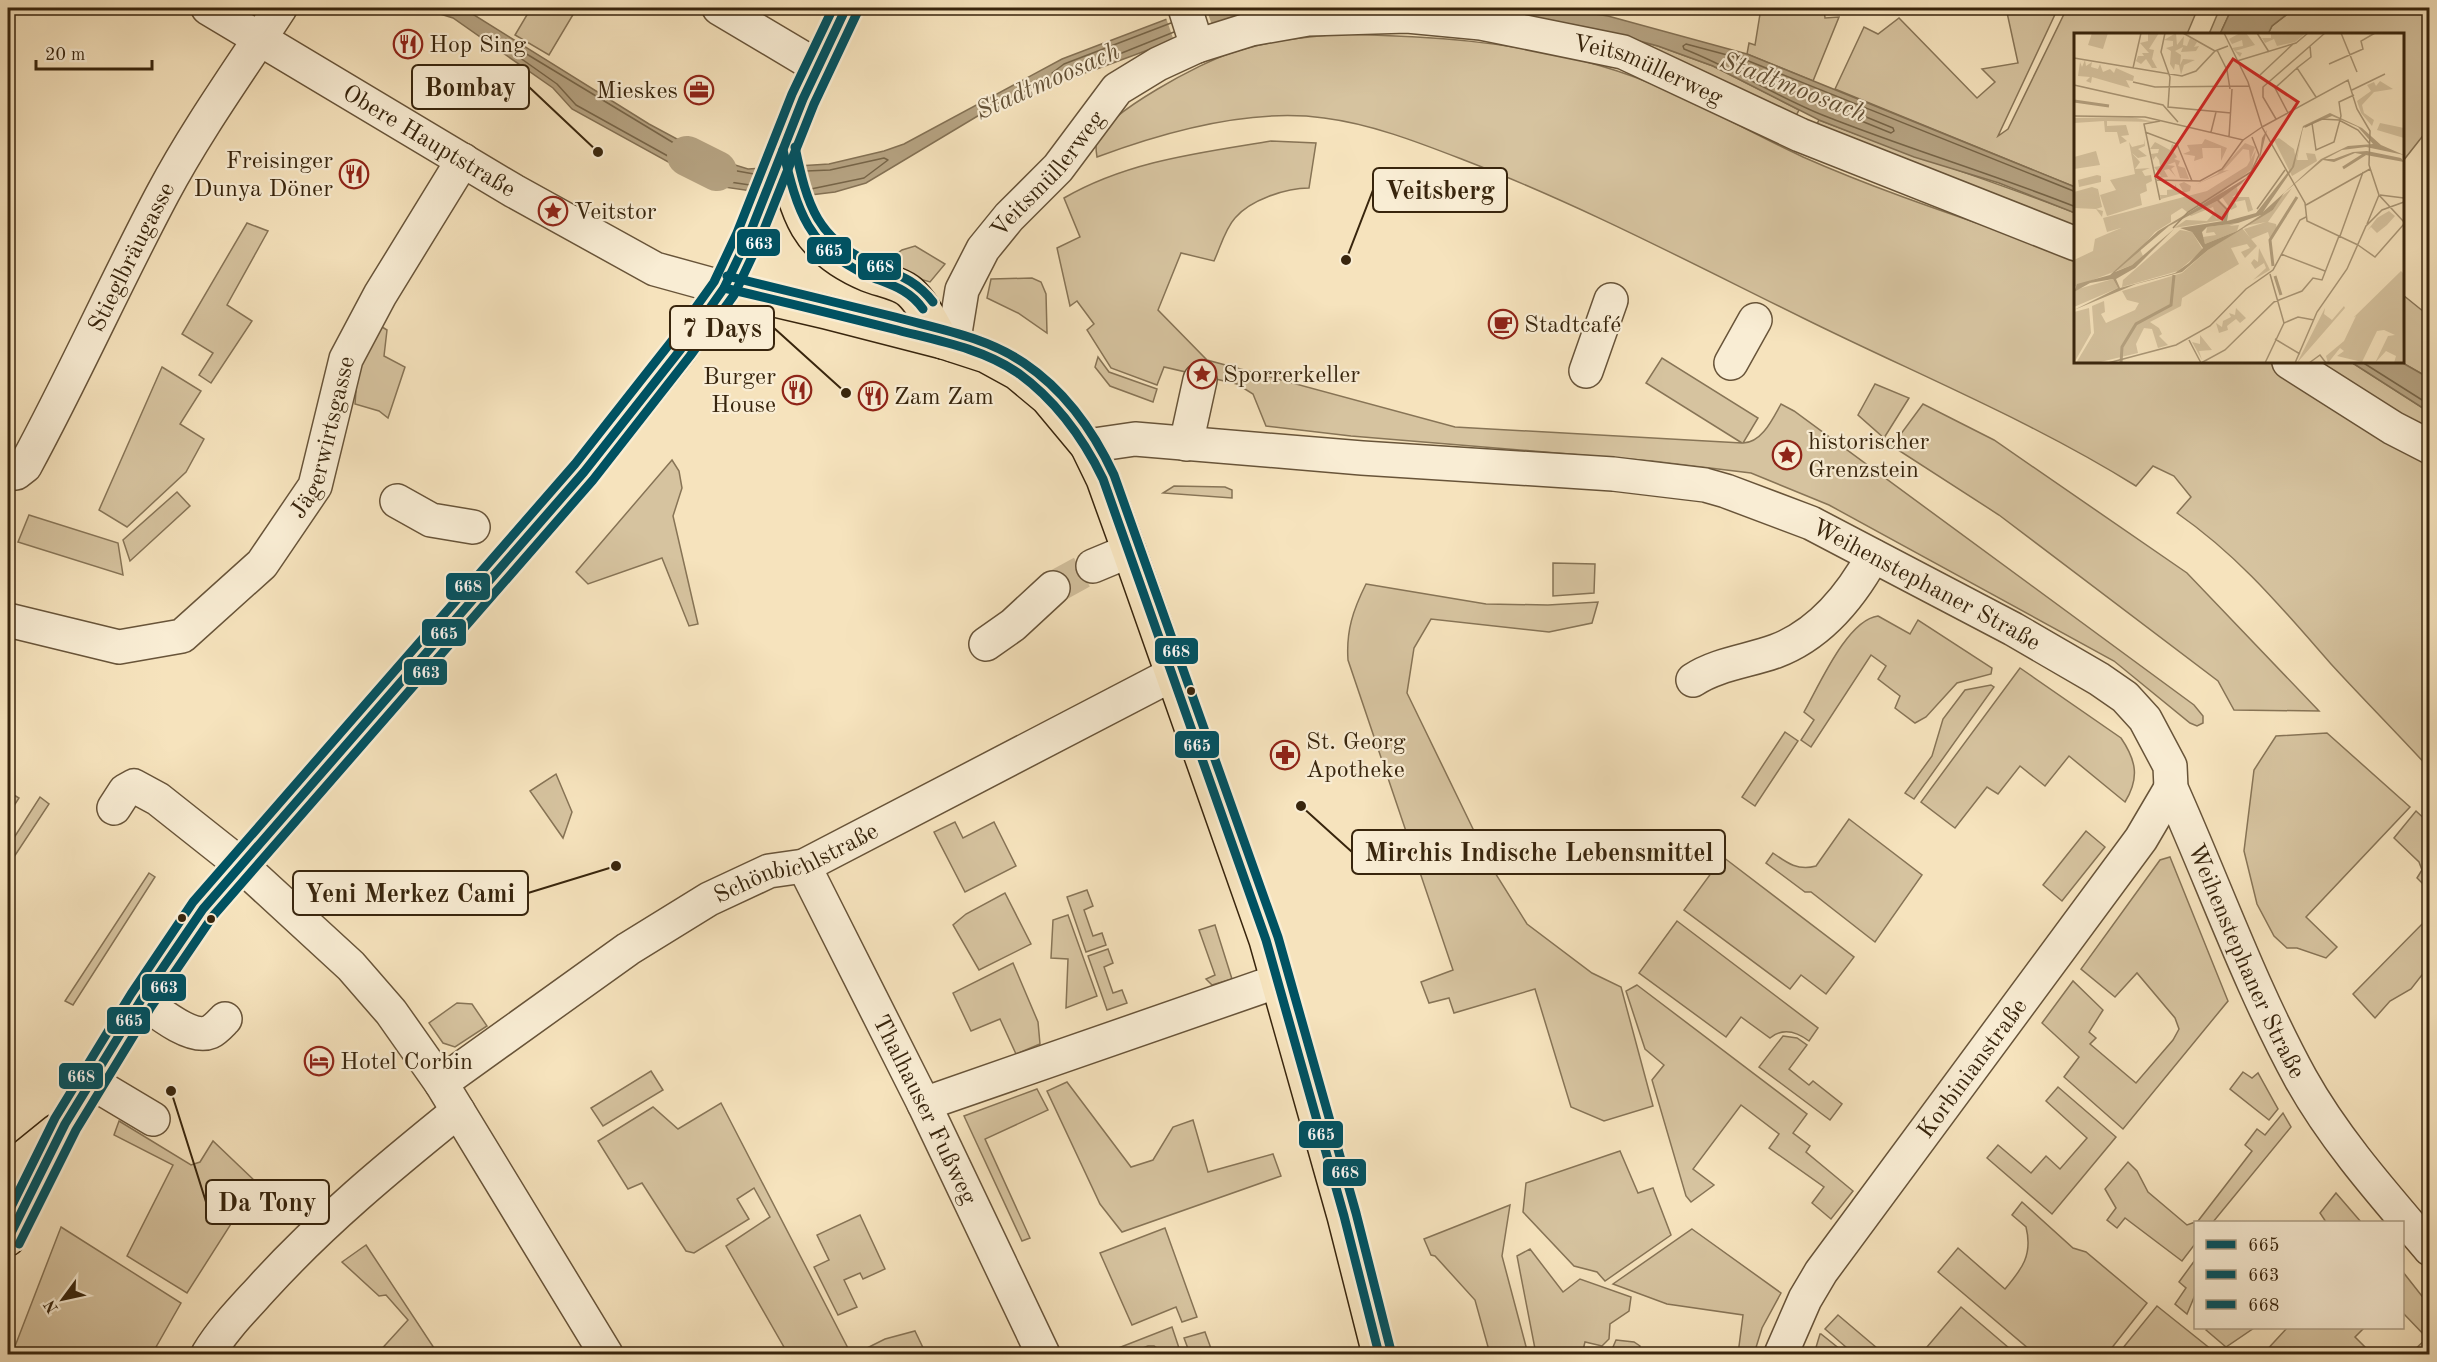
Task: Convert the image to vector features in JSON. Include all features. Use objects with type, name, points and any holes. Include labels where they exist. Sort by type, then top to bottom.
[{"type":"main road","points":[[8,1239],[65,1124],[187,930],[240,864],[584,472],[681,349],[724,288],[748,238],[818,67],[846,8]]},
{"type":"main road","points":[[783,150],[794,202],[815,240],[834,259],[909,290],[948,343]]},
{"type":"main road","points":[[724,288],[948,343],[986,356],[1017,373],[1047,398],[1087,446],[1103,479],[1129,551],[1278,981],[1341,1205],[1379,1354]]},
{"type":"main road","points":[[8,1170],[65,1124]]},
{"type":"street","name":"Obere Hauptstraße","points":[[208,8],[463,160],[655,269],[724,288]]},
{"type":"street","name":"Stieglbräugasse","points":[[8,474],[16,473],[25,466],[69,385],[96,324],[164,190],[280,8]]},
{"type":"street","points":[[719,8],[818,67]]},
{"type":"street","name":"Veitsmüllerweg","points":[[948,343],[962,290],[990,241],[1009,217],[1058,168],[1117,89],[1158,64],[1192,30],[1251,29],[1308,18],[1375,16],[1481,23],[1623,52],[1800,135],[2074,243]]},
{"type":"street","name":"Jägerwirtsgasse","points":[[8,620],[119,647],[182,636],[262,564],[315,486],[346,359],[380,295],[463,160]]},
{"type":"street","points":[[1586,371],[1611,300]]},
{"type":"street","points":[[1731,363],[1755,320]]},
{"type":"street","points":[[2291,363],[2393,428],[2430,447]]},
{"type":"street","points":[[1186,444],[1200,380]]},
{"type":"street","name":"Weihenstephaner Straße","points":[[1087,446],[1134,439],[1612,474],[1705,485],[1775,507],[2013,629],[2125,697],[2145,719],[2162,746],[2170,766],[2171,788],[2277,1035],[2302,1081],[2339,1135],[2430,1249]]},
{"type":"street","points":[[397,501],[431,520],[473,527]]},
{"type":"street","points":[[1092,567],[1129,551]]},
{"type":"street","points":[[1692,680],[1701,674],[1778,650],[1826,621],[1857,585],[1873,556]]},
{"type":"street","points":[[986,644],[1013,625],[1053,588]]},
{"type":"street","name":"Schönbichlstraße","points":[[441,1083],[628,949],[709,899],[769,871],[804,866],[1171,675]]},
{"type":"street","points":[[114,808],[129,788],[139,788],[158,799],[240,864],[351,966],[391,1012],[441,1083],[606,1354]]},
{"type":"street","name":"Korbinianstraße","points":[[1781,1354],[1805,1299],[1821,1272],[2141,839],[2171,788]]},
{"type":"street","name":"Thalhauser Fußweg","points":[[804,866],[924,1104],[1043,1354]]},
{"type":"street","points":[[924,1104],[1278,981]]},
{"type":"street","points":[[141,1000],[163,1017],[200,1034],[209,1033],[225,1019]]},
{"type":"street","points":[[91,1082],[153,1119]]},
{"type":"street","points":[[208,1354],[220,1335],[284,1264],[352,1199],[458,1111]]},
{"type":"shaded area","points":[[531,8],[577,8],[549,55],[515,35]]},
{"type":"shaded area","points":[[1761,8],[1824,8],[1825,18],[1839,17],[1813,81],[1747,54],[1749,43],[1755,45]]},
{"type":"shaded area","points":[[2006,8],[2058,8],[1998,136],[2008,129],[2067,8],[2198,8],[2187,33],[2074,33],[2074,187],[1835,89],[1864,27],[1878,34],[1899,18],[1977,98],[1995,82],[1982,69],[2018,63]]},
{"type":"shaded area","points":[[2220,8],[2232,8],[2220,33],[2209,33]]},
{"type":"shaded area","points":[[2295,8],[2429,8],[2429,128],[2404,160],[2404,33],[2268,33],[2272,26]]},
{"type":"shaded area","points":[[1606,32],[1658,46],[1713,66],[1799,110],[1792,123]]},
{"type":"shaded area","points":[[1340,34],[1471,41],[1536,51],[1627,74],[1678,95],[1836,171],[2074,257],[2074,363],[2271,363],[2429,459],[2429,768],[2259,584],[2221,547],[2177,513],[2191,497],[2174,476],[2153,466],[2136,486],[2013,418],[1593,215],[1508,177],[1378,129],[1324,118],[1268,116],[1238,119],[1179,131],[1097,157],[1097,139],[1105,128],[1118,115],[1157,89],[1217,58],[1258,45]]},
{"type":"shaded area","points":[[1819,120],[2012,189],[2074,213],[2074,231],[1813,132]]},
{"type":"shaded area","points":[[1271,141],[1316,143],[1309,188],[1269,196],[1242,212],[1228,228],[1214,261],[1181,253],[1158,310],[1207,360],[1455,427],[1742,443],[1646,383],[1662,358],[1758,418],[1743,443],[1756,439],[1761,434],[1781,404],[1794,411],[2194,705],[2203,716],[2203,723],[2197,726],[2190,723],[2114,661],[1829,505],[1751,473],[1652,461],[1351,436],[1266,426],[1253,394],[1237,384],[1164,367],[1157,385],[1111,368],[1087,330],[1094,324],[1077,301],[1070,306],[1057,248],[1080,237],[1064,198],[1113,175],[1164,160]]},
{"type":"shaded area","points":[[247,223],[268,231],[227,305],[252,321],[211,383],[199,375],[213,353],[182,334]]},
{"type":"shaded area","points":[[915,246],[945,264],[930,282],[879,267],[902,250]]},
{"type":"shaded area","points":[[1032,278],[1041,282],[1046,294],[1047,333],[1018,313],[987,298],[991,279]]},
{"type":"shaded area","points":[[2404,296],[2429,316],[2429,378],[2403,363]]},
{"type":"shaded area","points":[[374,322],[387,330],[384,356],[405,367],[388,418],[379,411],[355,404],[358,364]]},
{"type":"shaded area","points":[[1098,357],[1109,372],[1157,389],[1153,402],[1110,386],[1095,367]]},
{"type":"shaded area","points":[[2313,363],[2353,363],[2429,412],[2429,434]]},
{"type":"shaded area","points":[[162,367],[201,391],[180,424],[204,439],[186,472],[127,527],[99,510]]},
{"type":"shaded area","points":[[1875,384],[1909,398],[1884,438],[1858,415]]},
{"type":"shaded area","points":[[1923,404],[1994,440],[2187,573],[2319,711],[2234,710],[2218,681],[1999,515],[1892,446]]},
{"type":"shaded area","points":[[672,460],[679,471],[682,488],[673,516],[698,624],[689,626],[662,558],[588,584],[576,572]]},
{"type":"shaded area","points":[[1174,486],[1225,487],[1232,490],[1232,498],[1163,493]]},
{"type":"shaded area","points":[[177,492],[190,506],[130,561],[123,540]]},
{"type":"shaded area","points":[[29,515],[118,543],[123,575],[18,542]]},
{"type":"shaded area","points":[[1553,563],[1595,564],[1594,593],[1553,596]]},
{"type":"shaded area","points":[[1366,584],[1486,604],[1548,605],[1598,602],[1592,623],[1549,632],[1431,619],[1414,648],[1407,693],[1492,868],[1527,924],[1592,973],[1621,987],[1653,1106],[1604,1121],[1571,1107],[1535,989],[1454,1013],[1449,998],[1429,1003],[1421,982],[1453,970],[1348,660],[1351,621]]},
{"type":"shaded area","points":[[1878,616],[1910,634],[1918,620],[1992,668],[1991,674],[1957,683],[1926,717],[1915,723],[1895,708],[1900,696],[1878,679],[1886,666],[1871,655],[1811,747],[1801,740],[1814,720],[1804,712],[1845,641],[1855,629],[1867,620]]},
{"type":"shaded area","points":[[2020,668],[2121,738],[2133,762],[2134,777],[2130,793],[2125,802],[2069,756],[2045,786],[2020,766],[1998,794],[1987,787],[1955,828],[1921,802]]},
{"type":"shaded area","points":[[1991,685],[1994,687],[1914,799],[1905,793],[1932,756],[1943,719],[1965,690]]},
{"type":"shaded area","points":[[1785,732],[1798,741],[1755,806],[1742,797]]},
{"type":"shaded area","points":[[2327,733],[2410,807],[2306,917],[2337,947],[2326,958],[2297,948],[2287,948],[2274,936],[2257,904],[2244,851],[2254,770],[2276,736]]},
{"type":"shaded area","points":[[556,774],[572,812],[563,838],[530,791]]},
{"type":"shaded area","points":[[9,792],[19,798],[8,815],[8,794]]},
{"type":"shaded area","points":[[40,797],[49,804],[8,866],[8,847]]},
{"type":"shaded area","points":[[2416,811],[2429,823],[2429,890],[2417,878],[2422,870],[2419,862],[2394,838]]},
{"type":"shaded area","points":[[1849,819],[1922,875],[1875,942],[1811,892],[1805,892],[1766,863],[1773,853],[1798,867],[1816,866]]},
{"type":"shaded area","points":[[955,822],[963,838],[994,822],[1016,866],[965,892],[934,832]]},
{"type":"shaded area","points":[[2086,831],[2105,847],[2062,901],[2043,885]]},
{"type":"shaded area","points":[[1723,857],[1854,957],[1826,994],[1801,975],[1790,989],[1684,910]]},
{"type":"shaded area","points":[[2170,857],[2228,1001],[2123,1129],[2064,1077],[2079,1057],[2042,1023],[2073,981],[2103,1010],[2089,1032],[2096,1038],[2090,1044],[2136,1083],[2173,1040],[2179,1029],[2175,1018],[2137,973],[2115,997],[2081,969],[2160,860]]},
{"type":"shaded area","points":[[149,873],[155,877],[73,1005],[65,1001]]},
{"type":"shaded area","points":[[1087,890],[1093,906],[1084,910],[1093,936],[1102,933],[1106,945],[1086,952],[1067,897]]},
{"type":"shaded area","points":[[1005,893],[1031,944],[979,970],[953,925],[966,914]]},
{"type":"shaded area","points":[[1068,915],[1097,996],[1066,1008],[1068,959],[1051,958],[1053,920]]},
{"type":"shaded area","points":[[2429,917],[2429,966],[2411,989],[2390,1001],[2375,1018],[2353,994]]},
{"type":"shaded area","points":[[1677,921],[1818,1028],[1809,1041],[1789,1032],[1779,1033],[1770,1038],[1741,1017],[1726,1037],[1639,973]]},
{"type":"shaded area","points":[[1215,925],[1232,979],[1212,985],[1206,979],[1215,975],[1199,930]]},
{"type":"shaded area","points":[[1108,949],[1113,963],[1104,967],[1113,993],[1122,990],[1127,1003],[1107,1010],[1088,956]]},
{"type":"shaded area","points":[[1013,963],[1038,1022],[1040,1044],[1016,1054],[1000,1019],[971,1031],[953,993]]},
{"type":"shaded area","points":[[1637,985],[1807,1114],[1793,1133],[1810,1146],[1806,1152],[1853,1191],[1831,1219],[1812,1203],[1824,1187],[1769,1148],[1779,1134],[1741,1105],[1693,1169],[1714,1185],[1691,1202],[1686,1196],[1652,1080],[1664,1065],[1645,1049],[1626,991]]},
{"type":"shaded area","points":[[457,1003],[472,1004],[487,1026],[455,1047],[443,1043],[429,1023]]},
{"type":"shaded area","points":[[1783,1036],[1797,1038],[1807,1045],[1789,1069],[1809,1085],[1813,1081],[1842,1104],[1830,1120],[1759,1067]]},
{"type":"shaded area","points":[[651,1071],[663,1090],[603,1126],[591,1108]]},
{"type":"shaded area","points":[[2243,1072],[2252,1078],[2258,1073],[2278,1109],[2269,1120],[2230,1089]]},
{"type":"shaded area","points":[[1067,1082],[1131,1167],[1153,1160],[1173,1127],[1193,1120],[1208,1172],[1273,1154],[1281,1176],[1122,1232],[1100,1204],[1047,1091]]},
{"type":"shaded area","points":[[2058,1087],[2116,1137],[2052,1214],[1987,1158],[1998,1145],[2031,1173],[2046,1156],[2060,1169],[2087,1138],[2046,1101]]},
{"type":"shaded area","points":[[1037,1089],[1048,1110],[985,1139],[1030,1238],[1022,1241],[964,1116]]},
{"type":"shaded area","points":[[721,1103],[851,1354],[788,1354],[726,1246],[770,1217],[754,1188],[737,1199],[749,1219],[694,1253],[686,1251],[642,1183],[628,1189],[598,1141],[653,1107],[678,1129]]},
{"type":"shaded area","points":[[2283,1113],[2291,1127],[2214,1221],[2198,1221],[2252,1151],[2245,1145],[2257,1129],[2265,1135]]},
{"type":"shaded area","points":[[119,1121],[191,1165],[200,1162],[213,1141],[257,1183],[187,1293],[127,1256],[173,1165],[114,1135]]},
{"type":"shaded area","points":[[1620,1151],[1638,1193],[1653,1188],[1671,1235],[1605,1281],[1597,1272],[1574,1266],[1523,1212],[1526,1183]]},
{"type":"shaded area","points":[[2128,1162],[2137,1171],[2148,1192],[2187,1225],[2194,1222],[2194,1245],[2182,1261],[2125,1218],[2117,1228],[2107,1220],[2116,1208],[2105,1189]]},
{"type":"shaded area","points":[[2336,1193],[2360,1221],[2325,1221],[2320,1213]]},
{"type":"shaded area","points":[[2022,1202],[2073,1248],[2086,1252],[2147,1303],[2107,1354],[2035,1354],[1938,1272],[1958,1248],[2005,1289],[2021,1268],[2027,1254],[2026,1227],[2012,1215]]},
{"type":"shaded area","points":[[1510,1205],[1502,1256],[1528,1354],[1490,1354],[1475,1300],[1435,1256],[1431,1255],[1424,1239]]},
{"type":"shaded area","points":[[860,1215],[885,1269],[863,1279],[860,1273],[844,1280],[857,1307],[838,1315],[814,1267],[829,1260],[817,1235]]},
{"type":"shaded area","points":[[61,1227],[181,1303],[152,1354],[12,1354]]},
{"type":"shaded area","points":[[1165,1228],[1197,1317],[1182,1322],[1176,1307],[1132,1325],[1100,1253]]},
{"type":"shaded area","points":[[1692,1229],[1781,1293],[1762,1328],[1754,1354],[1738,1354],[1743,1315],[1667,1304],[1613,1284]]},
{"type":"shaded area","points":[[366,1245],[438,1354],[377,1354],[408,1320],[386,1295],[379,1296],[342,1262]]},
{"type":"shaded area","points":[[1530,1249],[1563,1292],[1580,1279],[1631,1297],[1629,1311],[1610,1324],[1609,1339],[1602,1346],[1585,1342],[1582,1354],[1536,1354],[1517,1256]]},
{"type":"shaded area","points":[[2194,1261],[2194,1297],[2187,1314],[2175,1304],[2186,1288],[2179,1282]]},
{"type":"shaded area","points":[[2404,1273],[2429,1305],[2429,1354],[2410,1354],[2427,1338],[2404,1314]]},
{"type":"shaded area","points":[[2157,1306],[2217,1354],[2118,1354]]},
{"type":"shaded area","points":[[1961,1307],[2016,1354],[1921,1354]]},
{"type":"shaded area","points":[[1838,1315],[1884,1354],[1854,1354],[1825,1329]]},
{"type":"shaded area","points":[[1172,1327],[1181,1354],[1166,1354],[1154,1346],[1148,1346],[1126,1354],[1103,1354]]},
{"type":"shaded area","points":[[2207,1329],[2253,1329],[2226,1347]]},
{"type":"shaded area","points":[[2286,1329],[2363,1329],[2355,1337],[2367,1349],[2361,1354],[2263,1354]]},
{"type":"shaded area","points":[[915,1331],[926,1354],[857,1353],[885,1339]]},
{"type":"shaded area","points":[[1205,1332],[1213,1354],[1190,1354],[1184,1338]]},
{"type":"shaded area","points":[[1821,1334],[1846,1354],[1814,1354]]},
{"type":"shaded area","points":[[1616,1340],[1634,1342],[1640,1346],[1638,1354],[1610,1354]]},
{"type":"water","points":[[421,8],[463,8],[649,124],[692,147],[681,169],[572,109],[553,88],[453,18]]},
{"type":"water","points":[[1196,8],[1401,8],[1218,24],[1094,70],[1032,89],[991,108],[866,183],[835,192],[794,197],[710,185],[722,161],[748,169],[829,164],[904,144],[1062,59]]},
{"type":"water","points":[[1425,8],[1555,8],[1608,16],[1747,54],[2074,187],[2074,213],[1999,183],[1914,157],[1819,120],[1713,66],[1658,46],[1606,32]]},
{"type":"water","points":[[2232,8],[2295,8],[2272,26],[2268,33],[2220,33]]},
{"type":"water","points":[[2353,363],[2403,363],[2429,378],[2429,412]]},
{"type":"pier","points":[[1187,8],[1206,8],[1213,28],[1174,41],[1165,15]]},
{"type":"waterway","name":"Stadtmoosach","points":[[687,156],[717,171]]},
{"type":"tunnel","points":[[1053,588],[1093,566]]},
{"type":"transit line","name":"668","points":[[8,1213],[55,1118],[131,994],[193,902],[575,464],[671,342],[714,282],[737,233],[792,94],[833,8]]},
{"type":"transit line","name":"665","points":[[8,1239],[65,1124],[141,1000],[203,909],[584,472],[681,349],[724,288],[748,238],[803,99],[846,8]]},
{"type":"transit line","name":"663","points":[[19,1244],[76,1130],[151,1007],[213,916],[593,480],[690,356],[734,295],[759,242],[814,104],[857,13]]},
{"type":"transit line","name":"668","points":[[795,147],[810,203],[828,232],[840,245],[856,255],[914,284],[933,302]]},
{"type":"transit line","name":"665","points":[[783,150],[800,210],[808,226],[819,240],[832,254],[848,265],[906,292],[923,309]]},
{"type":"transit line","name":"668","points":[[727,276],[945,330],[994,347],[1024,363],[1052,386],[1065,399],[1097,443],[1114,475],[1278,937],[1356,1213],[1391,1351]]},
{"type":"transit line","name":"665","points":[[724,288],[942,341],[989,357],[1018,373],[1044,395],[1067,421],[1086,449],[1103,479],[1266,940],[1344,1216],[1379,1354]]},
{"type":"place","name":"Hop Sing","points":[[408,44]]},
{"type":"place","name":"Mieskes","points":[[699,90]]},
{"type":"place","name":"Bombay","points":[[598,152]]},
{"type":"place","name":"Freisinger Dunya Döner","points":[[354,174]]},
{"type":"place","name":"Veitstor","points":[[553,211]]},
{"type":"place","name":"Veitsberg","points":[[1346,260]]},
{"type":"place","name":"Stadtcafé","points":[[1503,324]]},
{"type":"place","name":"Sporrerkeller","points":[[1202,374]]},
{"type":"place","name":"Burger House","points":[[797,390]]},
{"type":"place","name":"7 Days","points":[[846,393]]},
{"type":"place","name":"Zam Zam","points":[[873,396]]},
{"type":"place","name":"historischer Grenzstein","points":[[1787,455]]},
{"type":"place","name":"St. Georg Apotheke","points":[[1285,755]]},
{"type":"place","name":"Mirchis Indische Lebensmittel","points":[[1301,806]]},
{"type":"place","name":"Yeni Merkez Cami","points":[[616,866]]},
{"type":"place","name":"Hotel Corbin","points":[[319,1061]]},
{"type":"place","name":"Da Tony","points":[[171,1091]]}]
